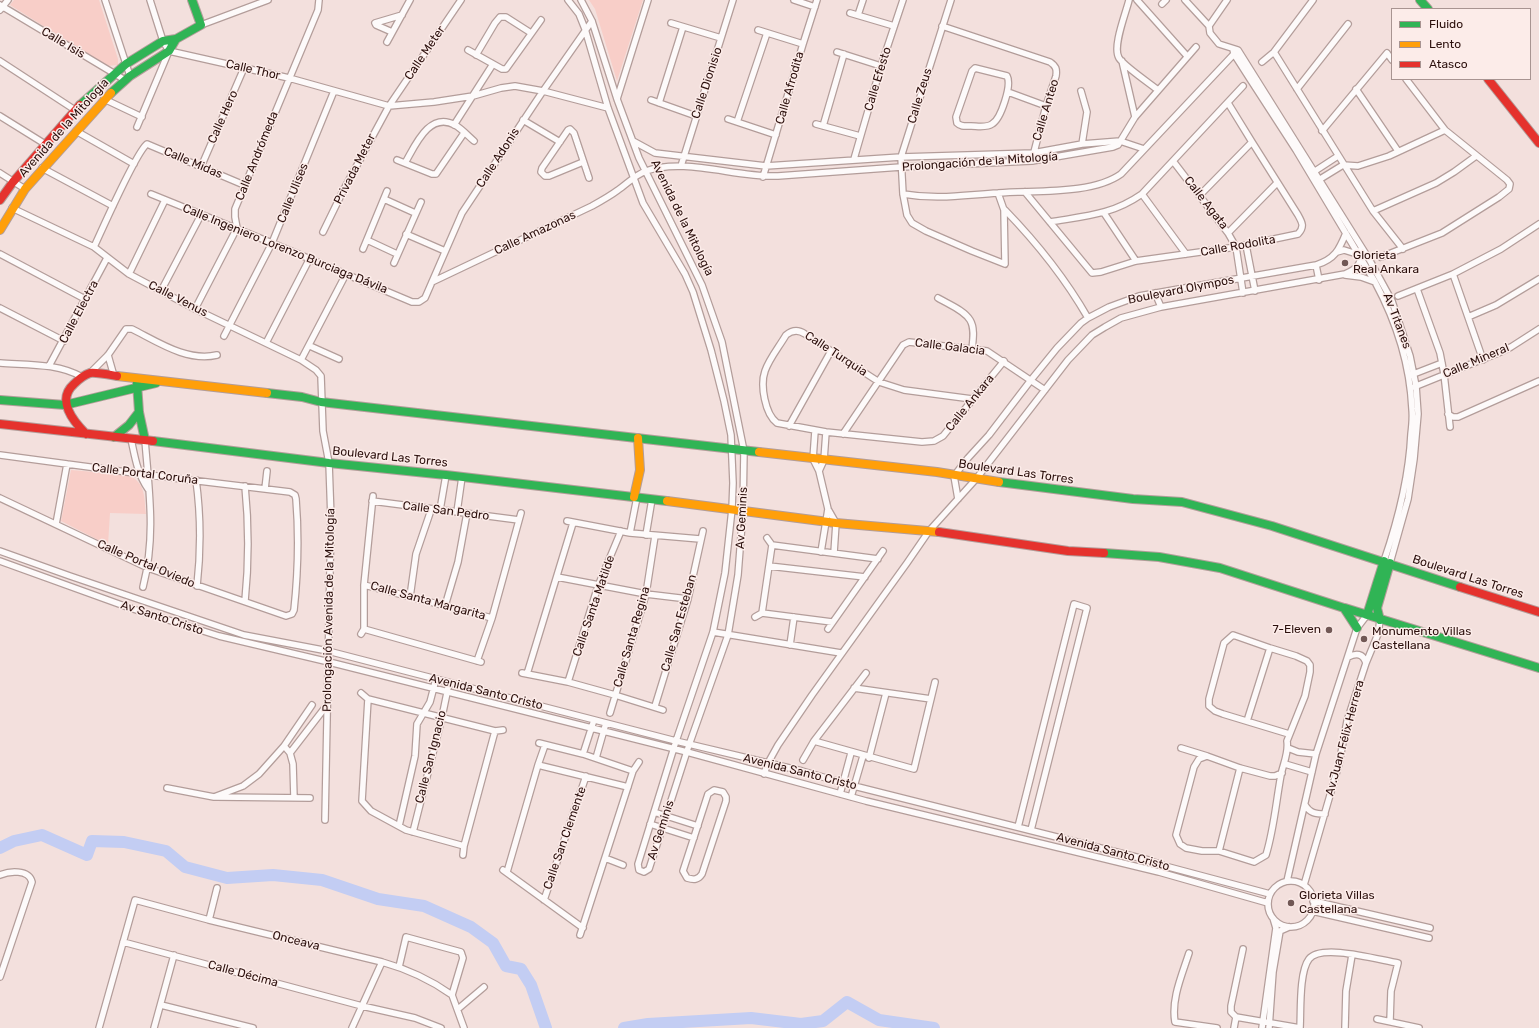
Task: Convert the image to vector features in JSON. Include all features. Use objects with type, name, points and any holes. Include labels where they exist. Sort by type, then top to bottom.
[{"type":"main road","points":[[192,0],[201,25]]},
{"type":"main road","points":[[1420,0],[1427,8]]},
{"type":"main road","name":"Avenida de la Mitología","points":[[0,200],[13,182],[75,110],[126,64],[163,41],[176,39],[201,25]]},
{"type":"main road","points":[[170,51],[176,39]]},
{"type":"main road","name":"Avenida de la Mitología","points":[[0,230],[24,189],[104,99],[127,78],[170,51]]},
{"type":"main road","points":[[1489,80],[1539,144]]},
{"type":"main road","points":[[86,434],[76,425],[65,405],[66,395],[69,390],[82,377],[90,373]]},
{"type":"main road","name":"Boulevard Las Torres","points":[[90,373],[302,397],[321,402],[732,450],[937,472],[954,476],[1133,499],[1182,502],[1272,526],[1539,612]]},
{"type":"main road","points":[[137,379],[139,412],[145,440]]},
{"type":"main road","name":"Boulevard Las Torres","points":[[0,400],[65,405],[163,382]]},
{"type":"main road","points":[[114,437],[129,425],[139,412]]},
{"type":"main road","name":"Boulevard Las Torres","points":[[0,424],[131,438],[328,463],[652,499],[825,522],[929,531],[1068,551],[1160,557],[1220,568],[1380,620],[1539,668]]},
{"type":"main road","points":[[635,497],[640,470],[638,438]]},
{"type":"main road","points":[[1367,615],[1387,562]]},
{"type":"main road","points":[[1380,620],[1377,608],[1387,562]]},
{"type":"main road","points":[[1344,608],[1358,628]]},
{"type":"street","points":[[1,7],[8,0]]},
{"type":"street","points":[[105,0],[126,64],[127,78]]},
{"type":"street","points":[[137,127],[170,51],[163,41],[150,0]]},
{"type":"street","name":"Avenida de la Mitología","points":[[201,25],[268,0]]},
{"type":"street","name":"Calle Andrómeda","points":[[237,228],[234,217],[235,209],[318,10],[319,0]]},
{"type":"street","points":[[387,42],[410,0]]},
{"type":"street","name":"Calle Meter","points":[[389,106],[461,0]]},
{"type":"street","name":"Avenida de la Mitología","points":[[568,0],[579,14],[585,29],[608,108],[644,203],[685,274],[693,292],[711,350],[724,401],[731,435],[732,450]]},
{"type":"street","name":"Avenida de la Mitología","points":[[581,0],[592,21],[617,99],[645,171],[702,285],[722,342],[744,451]]},
{"type":"street","points":[[617,99],[648,0]]},
{"type":"street","points":[[726,0],[733,1]]},
{"type":"street","points":[[794,0],[815,7]]},
{"type":"street","name":"Calle Afrodita","points":[[763,177],[817,0]]},
{"type":"street","points":[[858,15],[862,0]]},
{"type":"street","name":"Calle Efesto","points":[[854,159],[881,66],[903,0]]},
{"type":"street","name":"Calle Zeus","points":[[951,0],[901,157],[903,194],[907,215],[912,223],[917,226],[1005,264],[1004,210]]},
{"type":"street","points":[[1129,0],[1117,45],[1117,53],[1122,61],[1135,117]]},
{"type":"street","points":[[1137,0],[1187,56]]},
{"type":"street","points":[[903,194],[934,198],[998,192],[1064,190],[1105,183],[1113,180],[1121,174],[1234,52],[1219,44],[1210,33],[1209,26],[1185,0]]},
{"type":"street","points":[[1209,26],[1227,0]]},
{"type":"street","points":[[1262,62],[1274,52],[1313,0]]},
{"type":"street","name":"Calle Dionisio","points":[[681,166],[733,1]]},
{"type":"street","name":"Calle Isis","points":[[1,7],[115,74],[127,78]]},
{"type":"street","points":[[850,13],[894,26]]},
{"type":"street","points":[[392,32],[376,25],[375,23],[402,15]]},
{"type":"street","points":[[476,55],[500,18],[506,17],[531,33]]},
{"type":"street","points":[[468,50],[502,69],[506,69],[541,20]]},
{"type":"street","name":"Calle Adonis","points":[[419,302],[425,298],[462,213],[542,91],[592,21]]},
{"type":"street","points":[[671,23],[721,38]]},
{"type":"street","points":[[1297,89],[1348,24]]},
{"type":"street","name":"Calle Anteo","points":[[942,26],[1050,62],[1054,65],[1057,72],[1046,106],[1032,161]]},
{"type":"street","points":[[659,103],[683,27]]},
{"type":"street","points":[[758,30],[803,44]]},
{"type":"street","points":[[736,122],[767,32]]},
{"type":"street","points":[[1144,149],[1120,142],[1135,117],[1196,47]]},
{"type":"street","name":"Calle Thor","points":[[170,51],[289,78],[389,106]]},
{"type":"street","points":[[837,52],[881,66]]},
{"type":"street","name":"Av Titanes","points":[[1234,52],[1312,173],[1361,254],[1394,322],[1411,375]]},
{"type":"street","points":[[1274,52],[1373,211],[1403,249]]},
{"type":"street","points":[[1322,130],[1387,53],[1391,59]]},
{"type":"street","points":[[823,126],[844,54]]},
{"type":"street","points":[[0,61],[75,110]]},
{"type":"street","points":[[1122,61],[1158,90]]},
{"type":"street","points":[[454,125],[492,64]]},
{"type":"street","name":"Calle Hero","points":[[201,167],[244,68]]},
{"type":"street","points":[[975,68],[1007,76],[1009,82],[1008,92],[995,122],[991,125],[960,126],[957,123],[956,117],[972,71],[975,68]]},
{"type":"street","points":[[1381,257],[1442,233],[1499,197],[1509,189],[1510,184],[1445,130],[1407,80]]},
{"type":"street","points":[[389,106],[473,96],[501,88],[515,86],[542,91],[608,108]]},
{"type":"street","points":[[1050,222],[1104,213],[1124,206],[1142,194],[1243,86]]},
{"type":"street","points":[[1356,89],[1398,151]]},
{"type":"street","name":"Calle Ulises","points":[[224,336],[272,243],[334,91]]},
{"type":"street","points":[[1080,91],[1086,112],[1082,144]]},
{"type":"street","points":[[1008,92],[1046,106]]},
{"type":"street","points":[[104,99],[142,117]]},
{"type":"street","points":[[651,100],[696,116]]},
{"type":"street","name":"Calle Rodolita","points":[[1025,192],[1092,273],[1102,272],[1136,262],[1236,247],[1298,234],[1302,230],[1303,226],[1298,215],[1228,103]]},
{"type":"street","name":"Privada Meter","points":[[324,232],[358,163],[389,106]]},
{"type":"street","points":[[0,116],[45,144]]},
{"type":"street","points":[[728,119],[776,134]]},
{"type":"street","points":[[523,120],[560,142]]},
{"type":"street","points":[[405,163],[426,128],[430,125],[441,122],[454,125],[474,141]]},
{"type":"street","points":[[816,124],[860,136]]},
{"type":"street","points":[[583,162],[549,176],[542,174],[542,168],[568,130],[573,130],[589,178]]},
{"type":"street","points":[[1317,181],[1344,165],[1358,166],[1398,151],[1445,130]]},
{"type":"street","points":[[76,131],[134,164],[94,247]]},
{"type":"street","points":[[397,160],[432,174],[436,174],[464,133]]},
{"type":"street","name":"Prolongación de la Mitología","points":[[633,141],[655,153],[766,166],[854,159],[1033,153],[1082,144],[1120,142]]},
{"type":"street","name":"Prolongación de la Mitología","points":[[634,177],[645,171],[659,167],[681,166],[763,177],[901,167],[1032,161],[1104,150],[1118,145],[1120,142]]},
{"type":"street","points":[[1200,196],[1252,142]]},
{"type":"street","name":"Calle Midas","points":[[134,164],[143,147],[150,144],[244,185]]},
{"type":"street","points":[[1312,173],[1338,156]]},
{"type":"street","points":[[1373,211],[1436,183],[1476,156]]},
{"type":"street","name":"Calle Agata","points":[[1173,161],[1228,232],[1236,247],[1244,293]]},
{"type":"street","points":[[42,168],[113,206]]},
{"type":"street","points":[[0,174],[24,189]]},
{"type":"street","name":"Calle Amazonas","points":[[432,282],[592,206],[617,192],[634,177]]},
{"type":"street","name":"Av Titanes","points":[[1317,181],[1346,233],[1361,254],[1369,259],[1392,301],[1408,350],[1413,387],[1408,467],[1387,562]]},
{"type":"street","points":[[1228,232],[1277,183]]},
{"type":"street","points":[[363,249],[387,191]]},
{"type":"street","points":[[998,192],[1004,210],[1030,237],[1054,266],[1088,318]]},
{"type":"street","name":"Calle Ingeniero Lorenzo Burciaga Dávila","points":[[151,194],[310,258],[412,302],[419,302]]},
{"type":"street","points":[[1142,194],[1186,254]]},
{"type":"street","points":[[384,199],[415,213]]},
{"type":"street","points":[[129,274],[165,200]]},
{"type":"street","points":[[394,263],[421,202]]},
{"type":"street","name":"Calle Venus","points":[[12,208],[94,247],[129,274],[195,309],[301,360],[316,370],[321,376],[321,402]]},
{"type":"street","points":[[1104,213],[1136,262]]},
{"type":"street","points":[[161,290],[201,215]]},
{"type":"street","points":[[1398,296],[1453,274],[1501,249],[1539,224]]},
{"type":"street","points":[[195,309],[237,228]]},
{"type":"street","name":"Boulevard Olympos","points":[[954,476],[989,435],[1057,348],[1081,323],[1088,318],[1123,301],[1155,293],[1316,265],[1325,262],[1337,252],[1346,233]]},
{"type":"street","points":[[406,234],[445,251]]},
{"type":"street","points":[[367,240],[397,254]]},
{"type":"street","points":[[1246,245],[1255,291]]},
{"type":"street","points":[[1337,252],[1344,250],[1361,254]]},
{"type":"street","points":[[1353,252],[1356,257],[1356,268]]},
{"type":"street","points":[[0,254],[85,300]]},
{"type":"street","name":"Boulevard Olympos","points":[[764,774],[768,763],[795,720],[841,653],[929,531],[976,479],[1068,360],[1092,336],[1104,327],[1121,318],[1161,307],[1319,280],[1345,274],[1356,268],[1361,254]]},
{"type":"street","name":"Calle Electra","points":[[49,366],[64,341],[107,258]]},
{"type":"street","points":[[266,343],[310,258]]},
{"type":"street","points":[[1316,265],[1319,280]]},
{"type":"street","points":[[301,360],[310,346],[346,274]]},
{"type":"street","points":[[1345,274],[1361,277],[1375,282]]},
{"type":"street","points":[[1453,274],[1483,360]]},
{"type":"street","points":[[1468,317],[1496,305],[1539,279]]},
{"type":"street","points":[[1417,289],[1437,343],[1442,364],[1450,428]]},
{"type":"street","points":[[1155,293],[1161,307]]},
{"type":"street","points":[[938,298],[971,320],[973,328],[972,349]]},
{"type":"street","points":[[0,308],[64,341]]},
{"type":"street","points":[[90,373],[108,355],[124,331],[129,329],[177,351],[206,357],[217,355]]},
{"type":"street","name":"Calle Mineral","points":[[1413,387],[1483,360],[1511,347],[1539,329]]},
{"type":"street","name":"Calle Turquia","points":[[934,441],[922,442],[815,431],[777,423],[772,419],[768,412],[763,386],[765,371],[786,336],[790,332],[796,330],[801,331],[879,382],[904,390],[972,399]]},
{"type":"street","name":"Calle Galacia","points":[[843,434],[903,345],[909,342],[987,351],[1045,390]]},
{"type":"street","points":[[310,346],[339,359]]},
{"type":"street","points":[[789,426],[831,351]]},
{"type":"street","points":[[108,355],[114,376]]},
{"type":"street","name":"Calle Ankara","points":[[934,441],[943,436],[1004,361]]},
{"type":"street","points":[[0,363],[49,366],[73,372],[82,377]]},
{"type":"street","name":"Calle Mineral","points":[[1411,375],[1442,364]]},
{"type":"street","points":[[1448,414],[1453,417],[1458,417],[1539,381]]},
{"type":"street","name":"Prolongación Avenida de la Mitología","points":[[321,402],[323,431],[328,463],[331,519],[325,820]]},
{"type":"street","points":[[815,431],[813,459],[819,471],[828,509],[836,523],[834,554]]},
{"type":"street","points":[[819,471],[824,460],[826,432]]},
{"type":"street","points":[[131,438],[139,473],[148,489]]},
{"type":"street","points":[[143,587],[148,568],[152,523],[145,440]]},
{"type":"street","name":"Av Geminis","points":[[732,450],[732,509],[725,573],[713,632],[676,741],[638,864],[638,868],[641,872],[646,872],[649,869],[687,752],[728,635],[738,575],[743,510],[744,451]]},
{"type":"street","name":"Calle Portal Coruña","points":[[0,455],[290,492],[295,495],[296,499],[298,528],[297,574],[294,610]]},
{"type":"street","points":[[56,524],[67,464]]},
{"type":"street","points":[[266,489],[267,471]]},
{"type":"street","points":[[440,510],[446,475]]},
{"type":"street","points":[[954,476],[958,499]]},
{"type":"street","points":[[457,512],[462,477]]},
{"type":"street","points":[[196,480],[200,508],[200,549],[197,586]]},
{"type":"street","points":[[244,486],[248,519],[249,564],[245,601]]},
{"type":"street","points":[[630,533],[635,497]]},
{"type":"street","name":"Calle Portal Oviedo","points":[[0,498],[148,568],[286,616],[292,614],[294,610]]},
{"type":"street","name":"Calle San Pedro","points":[[520,520],[431,510],[373,499],[364,585],[362,632],[479,662],[520,520],[521,513]]},
{"type":"street","points":[[646,535],[652,499]]},
{"type":"street","points":[[821,552],[828,509]]},
{"type":"street","points":[[410,597],[416,554],[431,510]]},
{"type":"street","points":[[445,606],[458,562],[467,513]]},
{"type":"street","points":[[567,520],[573,523],[630,533],[700,540]]},
{"type":"street","points":[[573,523],[557,577],[525,673],[615,694],[655,706],[663,710]]},
{"type":"street","name":"Calle Santa Matilde","points":[[568,682],[598,586],[621,531]]},
{"type":"street","name":"Calle San Esteban","points":[[655,706],[688,599],[703,531]]},
{"type":"street","name":"Calle Santa Regina","points":[[610,713],[646,594],[654,536]]},
{"type":"street","points":[[762,613],[772,546],[767,538]]},
{"type":"street","points":[[772,546],[878,559]]},
{"type":"street","name":"Av Santo Cristo","points":[[0,551],[244,635],[328,651]]},
{"type":"street","points":[[828,629],[883,551]]},
{"type":"street","name":"Av Santo Cristo","points":[[0,561],[130,608],[219,636],[329,662]]},
{"type":"street","points":[[769,566],[865,577]]},
{"type":"street","points":[[557,577],[598,586],[688,599]]},
{"type":"street","name":"Calle Santa Margarita","points":[[364,585],[492,618]]},
{"type":"street","points":[[1018,827],[1074,604],[1087,608],[1031,830]]},
{"type":"street","points":[[755,617],[762,613],[832,622]]},
{"type":"street","name":"Av.Juan Félix Herrera","points":[[1287,881],[1316,754],[1358,628],[1367,615]]},
{"type":"street","points":[[790,645],[794,617]]},
{"type":"street","name":"Av.Juan Félix Herrera","points":[[1304,886],[1339,764],[1347,722],[1366,663],[1378,634],[1380,620]]},
{"type":"street","points":[[713,632],[841,653]]},
{"type":"street","points":[[1207,756],[1199,759],[1194,767],[1176,835],[1180,844],[1186,848],[1202,851],[1218,851],[1254,862],[1266,855],[1270,842],[1288,748],[1287,742],[1305,696],[1310,665],[1307,661],[1296,656],[1233,635],[1224,643],[1209,699],[1209,706],[1215,711],[1289,734]]},
{"type":"street","points":[[1248,722],[1270,648]]},
{"type":"street","name":"Avenida Santo Cristo","points":[[328,651],[690,745],[802,771],[854,786],[1148,860],[1165,866],[1270,894]]},
{"type":"street","points":[[1348,657],[1355,653],[1360,654],[1366,663]]},
{"type":"street","name":"Avenida Santo Cristo","points":[[329,662],[687,752],[851,798],[930,818],[1159,872],[1268,903]]},
{"type":"street","points":[[404,681],[406,672]]},
{"type":"street","points":[[803,760],[814,741],[866,673]]},
{"type":"street","name":"Calle San Ignacio","points":[[399,826],[415,756],[417,724],[420,717],[424,713],[436,679]]},
{"type":"street","points":[[814,741],[851,753],[914,769],[935,682]]},
{"type":"street","name":"Calle San Ignacio","points":[[413,832],[442,718],[449,683]]},
{"type":"street","points":[[854,688],[931,699]]},
{"type":"street","points":[[361,693],[368,699],[495,731],[503,730]]},
{"type":"street","points":[[869,758],[886,693]]},
{"type":"street","points":[[368,699],[362,801],[371,811],[399,826],[413,832],[464,846]]},
{"type":"street","points":[[214,797],[243,786],[259,774],[284,746],[312,705]]},
{"type":"street","points":[[290,753],[327,705]]},
{"type":"street","points":[[583,754],[594,720]]},
{"type":"street","points":[[596,758],[606,723]]},
{"type":"street","points":[[463,855],[464,846],[495,731]]},
{"type":"street","points":[[582,928],[505,871],[538,765],[542,744],[583,754],[633,771]]},
{"type":"street","points":[[284,746],[290,753],[293,764],[294,798]]},
{"type":"street","points":[[1182,748],[1240,768],[1270,776],[1282,773]]},
{"type":"street","points":[[1288,748],[1298,752],[1316,754]]},
{"type":"street","points":[[840,794],[851,753]]},
{"type":"street","points":[[851,798],[863,756]]},
{"type":"street","points":[[580,935],[633,771],[639,762]]},
{"type":"street","points":[[1285,764],[1312,772]]},
{"type":"street","points":[[538,765],[628,787]]},
{"type":"street","points":[[1218,851],[1240,768]]},
{"type":"street","name":"Calle San Clemente","points":[[544,900],[586,776]]},
{"type":"street","points":[[167,788],[214,797],[239,799],[310,798]]},
{"type":"street","points":[[714,790],[723,792],[726,797],[726,802],[702,874],[698,879],[694,880],[687,878],[683,871],[694,838],[708,794],[714,790]]},
{"type":"street","points":[[1305,805],[1312,813],[1325,814]]},
{"type":"street","points":[[654,812],[698,826]]},
{"type":"street","points":[[650,824],[694,838]]},
{"type":"street","points":[[605,858],[624,865]]},
{"type":"street","points":[[0,875],[14,872],[23,873],[30,877],[32,882],[0,977]]},
{"type":"street","points":[[1262,1028],[1261,1021],[1276,928],[1268,903],[1270,894],[1274,888],[1287,881],[1293,881],[1304,886],[1309,891],[1313,901],[1312,911],[1303,923],[1280,931],[1273,972],[1270,1025]]},
{"type":"street","points":[[209,920],[217,888]]},
{"type":"street","name":"Onceava","points":[[123,942],[135,900],[399,967],[437,985],[452,994]]},
{"type":"street","points":[[1313,901],[1430,928]]},
{"type":"street","points":[[1312,911],[1429,938]]},
{"type":"street","points":[[1273,918],[1282,925],[1289,927]]},
{"type":"street","points":[[399,967],[406,937],[461,952],[463,958],[452,994],[464,1028]]},
{"type":"street","points":[[99,1028],[123,942]]},
{"type":"street","name":"Calle Décima","points":[[123,942],[362,1006],[415,1018],[441,1028]]},
{"type":"street","points":[[1243,949],[1230,1006],[1231,1012],[1236,1018],[1261,1021],[1270,1025],[1278,1024],[1300,1028],[1301,993],[1305,969],[1308,960],[1313,954],[1325,951],[1398,963],[1391,991],[1390,1021]]},
{"type":"street","points":[[1189,953],[1178,987],[1173,1011],[1175,1022],[1217,1028]]},
{"type":"street","points":[[154,1028],[174,955]]},
{"type":"street","points":[[1345,1028],[1346,991],[1352,955]]},
{"type":"street","points":[[352,1028],[382,962]]},
{"type":"street","points":[[458,1009],[484,987]]},
{"type":"street","points":[[160,1005],[253,1028]]},
{"type":"street","points":[[1234,1028],[1236,1018]]},
{"type":"street","points":[[1377,1019],[1419,1028]]},
{"type":"street","points":[[1278,1024],[1284,1028]]},
{"type":"shaded area","points":[[14,0],[99,0],[118,59],[118,65],[107,66],[10,5]]},
{"type":"shaded area","points":[[589,0],[643,0],[617,81],[595,9]]},
{"type":"shaded area","points":[[71,470],[129,475],[139,482],[143,492],[146,514],[110,513],[108,545],[61,521]]},
{"type":"waterway","points":[[0,848],[14,841],[42,835],[87,855],[92,841],[124,842],[166,851],[185,867],[227,878],[273,875],[322,880],[378,899],[424,906],[471,927],[493,943],[506,966],[521,969],[531,985],[546,1028]]},
{"type":"waterway","points":[[624,1028],[648,1024],[751,1018],[801,1024],[823,1021],[847,1002],[879,1020],[934,1028]]},
{"type":"traffic: fast","points":[[80,105],[126,64],[163,41],[176,39],[201,25],[192,0]]},
{"type":"traffic: fast","points":[[1420,0],[1427,8]]},
{"type":"traffic: fast","points":[[111,93],[130,76],[169,51],[176,39]]},
{"type":"traffic: fast","points":[[137,383],[139,412],[145,440]]},
{"type":"traffic: fast","points":[[0,400],[65,405],[156,383]]},
{"type":"traffic: fast","points":[[267,393],[302,397],[321,402],[759,452]]},
{"type":"traffic: fast","points":[[114,437],[129,425],[139,412]]},
{"type":"traffic: fast","points":[[153,441],[329,463],[667,501]]},
{"type":"traffic: fast","points":[[999,482],[1133,499],[1182,502],[1272,526],[1460,587]]},
{"type":"traffic: fast","points":[[1104,553],[1159,557],[1220,568],[1344,608],[1357,628]]},
{"type":"traffic: fast","points":[[1367,615],[1384,561]]},
{"type":"traffic: fast","points":[[1380,620],[1377,608],[1390,563]]},
{"type":"traffic: fast","points":[[1345,608],[1539,668]]},
{"type":"traffic: slow","points":[[0,230],[25,189],[111,93]]},
{"type":"traffic: slow","points":[[117,376],[267,393]]},
{"type":"traffic: slow","points":[[634,497],[640,470],[638,438]]},
{"type":"traffic: slow","points":[[759,452],[937,472],[999,482]]},
{"type":"traffic: slow","points":[[667,501],[836,523],[939,532]]},
{"type":"traffic: jam","points":[[1489,80],[1539,143]]},
{"type":"traffic: jam","points":[[0,200],[13,182],[80,105]]},
{"type":"traffic: jam","points":[[86,434],[76,423],[68,410],[66,397],[69,390],[79,379],[90,373],[117,376]]},
{"type":"traffic: jam","points":[[0,424],[153,441]]},
{"type":"traffic: jam","points":[[939,532],[1068,551],[1104,553]]},
{"type":"traffic: jam","points":[[1460,587],[1539,612]]},
{"type":"place","name":"Glorieta Real Ankara","points":[[1345,263]]},
{"type":"place","name":"7-Eleven","points":[[1329,630]]},
{"type":"place","name":"Monumento Villas Castellana","points":[[1364,639]]},
{"type":"place","name":"Glorieta Villas Castellana","points":[[1291,903]]}]
